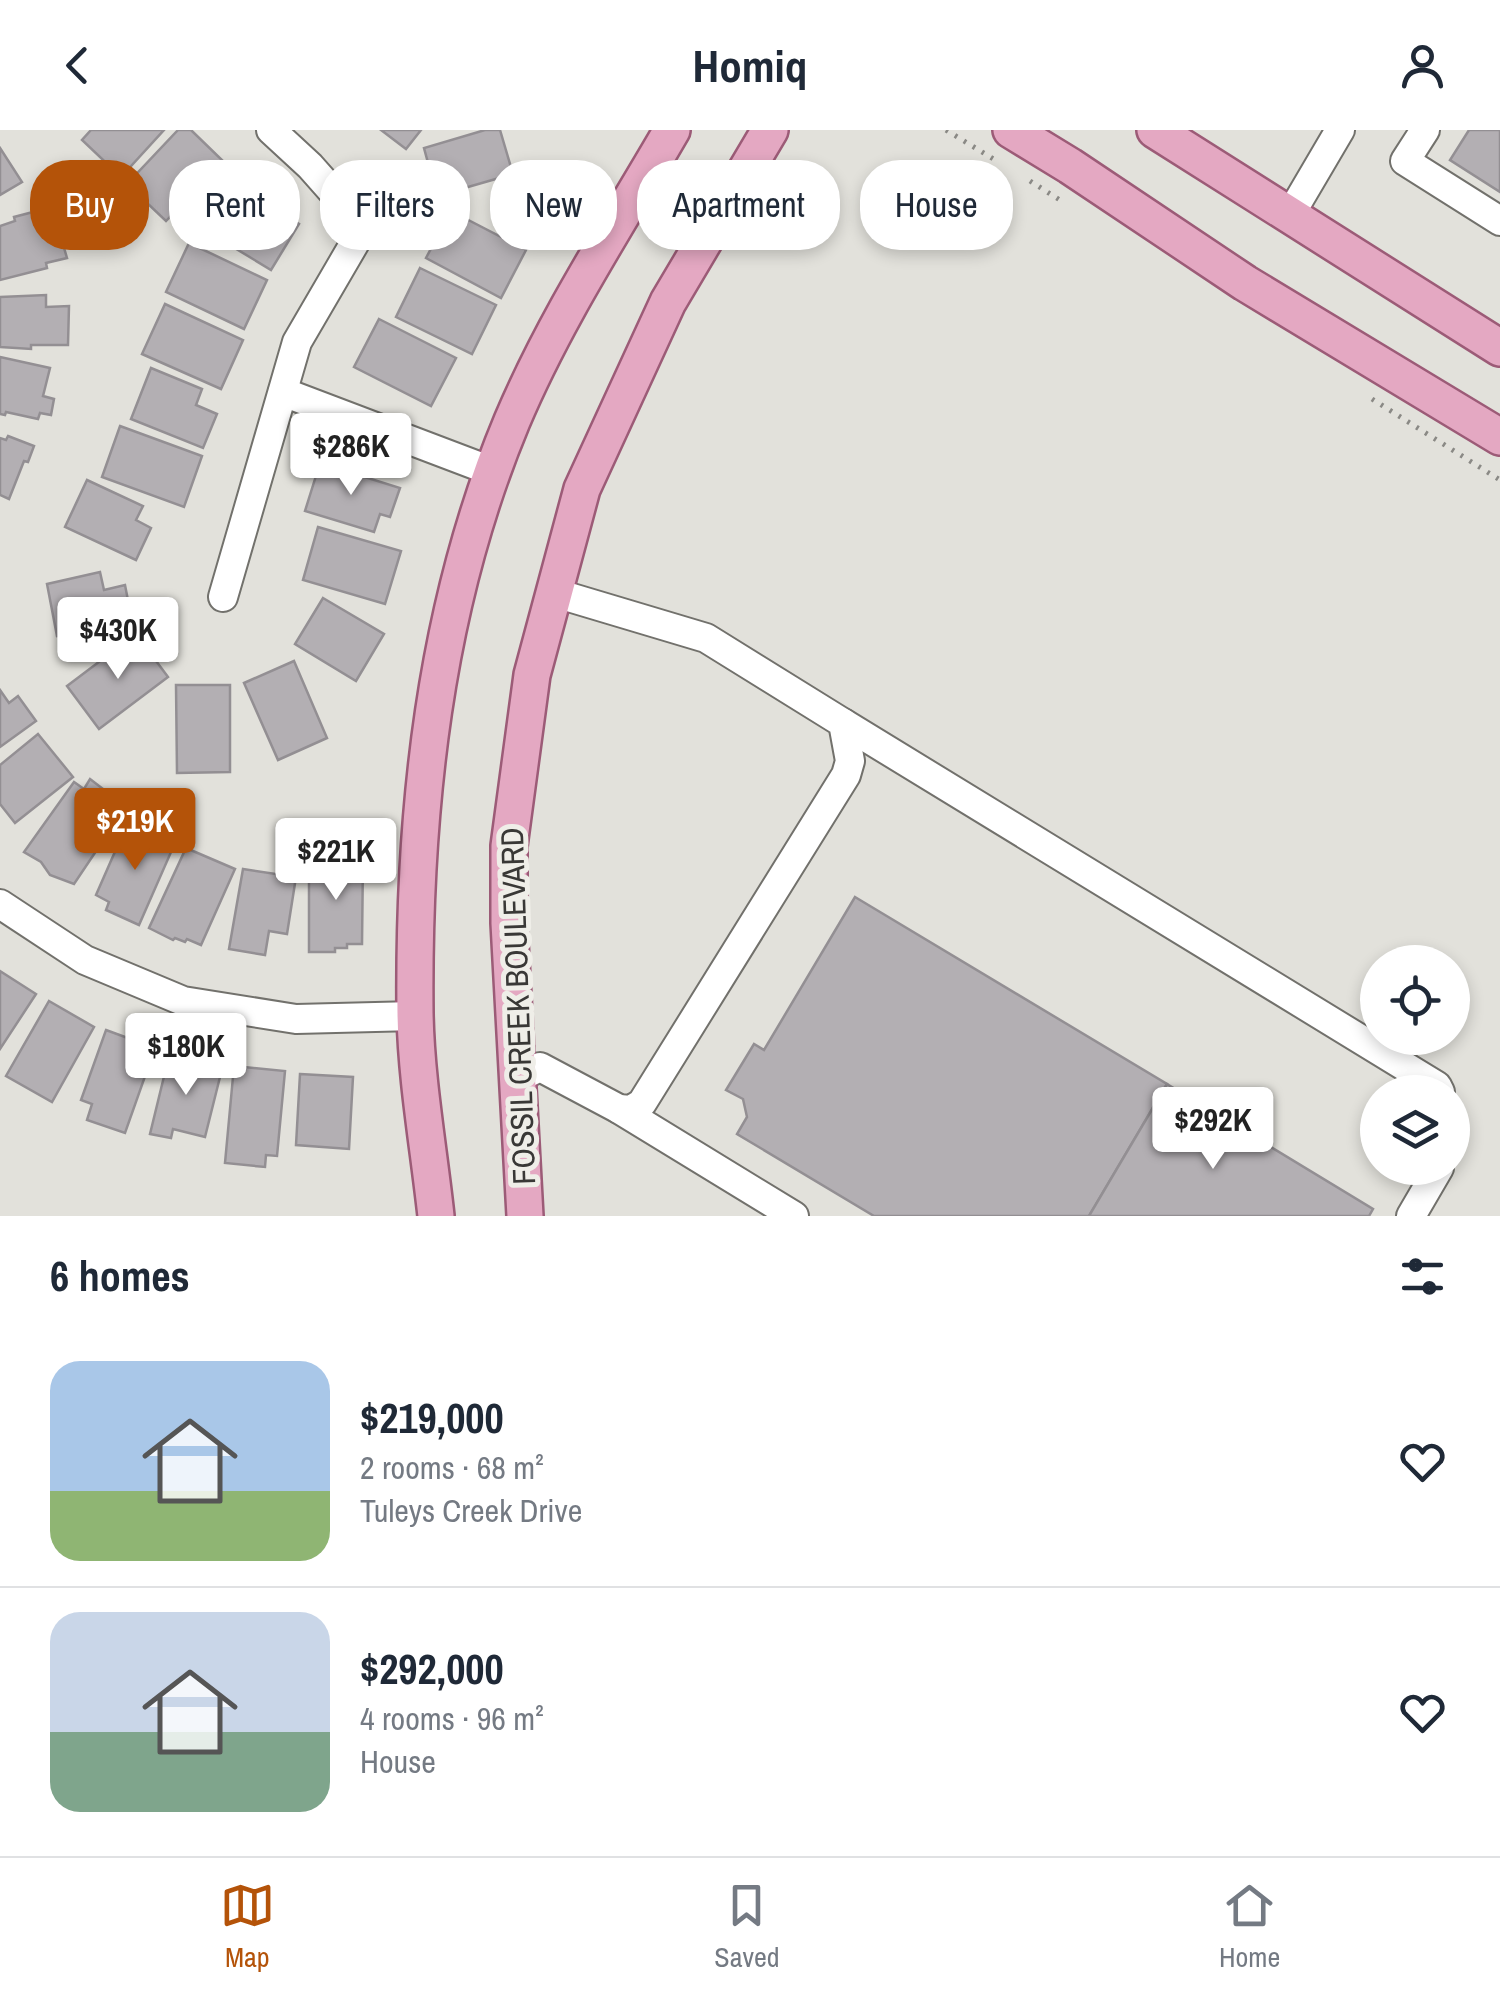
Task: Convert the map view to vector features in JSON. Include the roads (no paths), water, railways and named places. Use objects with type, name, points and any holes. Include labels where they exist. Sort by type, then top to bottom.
[{"type":"main road","points":[[436,1216],[415,1016],[421,832],[430,725],[447,630],[474,529],[512,421],[562,320],[672,130]]},
{"type":"main road","name":"FOSSIL CREEK BOULEVARD","points":[[524,1216],[508,846],[532,675],[582,488],[668,302],[770,130]]},
{"type":"main road","points":[[1011,130],[1245,283],[1494,429]]},
{"type":"main road","points":[[1155,130],[1500,348]]},
{"type":"street","points":[[223,597],[298,342],[364,227],[310,166],[271,130]]},
{"type":"street","points":[[1290,215],[1340,130]]},
{"type":"street","points":[[1426,130],[1405,161],[1500,220]]},
{"type":"street","points":[[283,392],[494,472]]},
{"type":"street","points":[[552,592],[706,638],[1419,1075]]},
{"type":"street","points":[[619,1110],[631,1110],[642,1103],[846,775],[850,762],[843,724]]},
{"type":"street","points":[[0,904],[86,960],[183,1001],[296,1019],[415,1016]]},
{"type":"street","points":[[518,1078],[540,1067],[552,1070],[794,1216]]},
{"type":"street","points":[[1411,1216],[1429,1185]]}]
